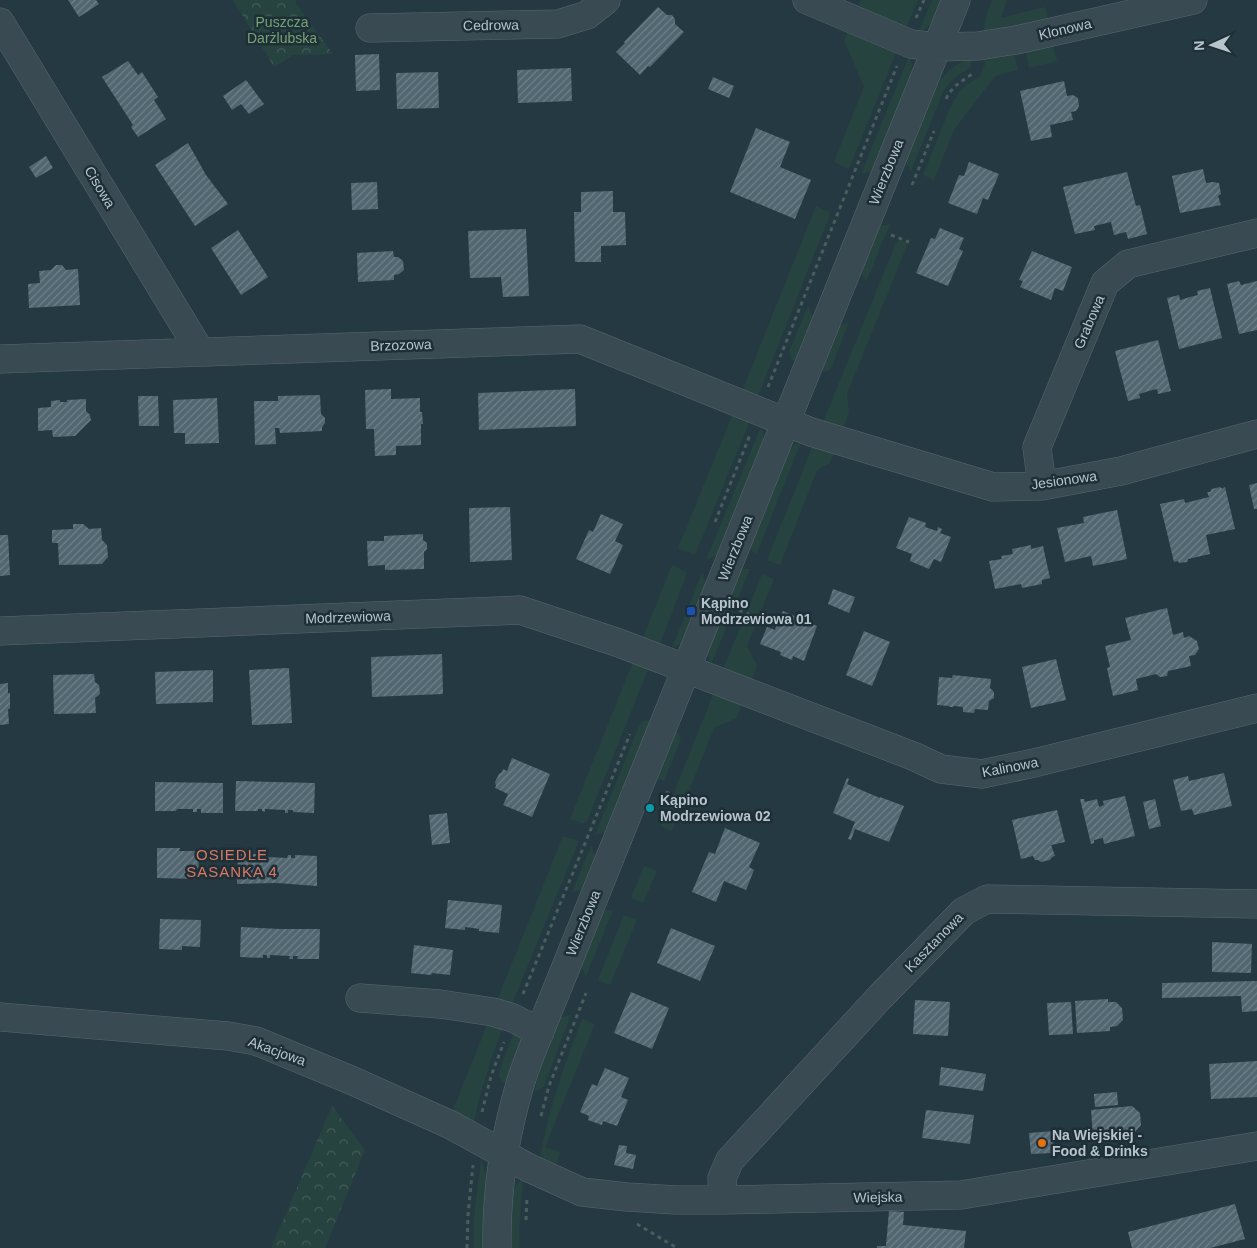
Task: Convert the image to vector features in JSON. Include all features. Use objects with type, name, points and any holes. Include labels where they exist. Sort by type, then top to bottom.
[{"type":"street","name":"Cedrowa","points":[[370,28],[558,24],[587,15],[606,0]]},
{"type":"street","points":[[807,0],[911,44],[936,47]]},
{"type":"street","name":"Wierzbowa","points":[[497,1248],[498,1195],[504,1155],[522,1080],[956,0]]},
{"type":"street","name":"Klonowa","points":[[936,47],[978,46],[1016,40],[1193,0]]},
{"type":"street","name":"Cisowa","points":[[0,22],[200,351]]},
{"type":"street","name":"Grabowa","points":[[1042,486],[1037,447],[1105,283],[1128,264],[1257,233]]},
{"type":"street","name":"Brzozowa","points":[[0,359],[580,339],[785,422]]},
{"type":"street","name":"Jesionowa","points":[[785,422],[811,432],[993,486],[1042,486],[1121,471],[1257,434]]},
{"type":"street","name":"Modrzewiowa","points":[[0,632],[520,610],[619,643],[686,669]]},
{"type":"street","name":"Kalinowa","points":[[686,669],[913,756],[942,769],[982,774],[1257,708]]},
{"type":"street","name":"Kasztanowa","points":[[723,1200],[722,1178],[730,1160],[880,997],[964,911],[987,899],[1257,904]]},
{"type":"street","points":[[360,998],[440,1004],[493,1012],[513,1018],[540,1032]]},
{"type":"street","name":"Akacjowa","points":[[0,1016],[228,1036],[256,1041],[353,1081],[451,1125],[504,1155]]},
{"type":"street","name":"Wiejska","points":[[504,1155],[582,1192],[627,1198],[723,1200],[961,1195],[1257,1146]]},
{"type":"path","points":[[766,394],[900,60]]},
{"type":"path","points":[[944,104],[956,84],[974,73],[977,69]]},
{"type":"path","points":[[909,193],[934,130]]},
{"type":"path","points":[[894,229],[891,235],[909,242]]},
{"type":"path","points":[[739,610],[758,618]]},
{"type":"path","points":[[481,1120],[491,1076],[499,1054],[631,730]]},
{"type":"path","points":[[670,784],[666,792],[685,800]]},
{"type":"path","points":[[539,1122],[550,1086],[586,992]]},
{"type":"path","points":[[467,1248],[468,1215],[474,1161]]},
{"type":"path","points":[[526,1223],[528,1187]]},
{"type":"green space","name":"Puszcza Darżlubska","points":[[233,0],[296,0],[296,4],[333,54],[293,55],[274,67]]},
{"type":"green space","points":[[861,0],[918,0],[905,31],[856,11]]},
{"type":"green space","points":[[932,0],[942,0],[931,24],[918,33]]},
{"type":"green space","points":[[992,0],[1007,0],[1001,18],[1045,7],[1049,24],[983,36],[986,16]]},
{"type":"green space","points":[[849,28],[898,48],[849,169],[834,162],[864,87],[844,40]]},
{"type":"green space","points":[[1052,42],[1057,61],[1029,68],[1026,54],[1030,46]]},
{"type":"green space","points":[[1007,51],[1015,56],[1018,70],[995,76],[954,130],[934,180],[923,175],[958,93],[979,77],[985,64],[984,55]]},
{"type":"green space","points":[[909,56],[912,64],[911,77],[873,171],[861,174]]},
{"type":"green space","points":[[971,57],[970,67],[953,79],[943,92],[911,171],[905,160],[937,84],[952,68]]},
{"type":"green space","points":[[816,206],[829,212],[830,215],[756,401],[741,394]]},
{"type":"green space","points":[[890,224],[866,282],[860,271],[878,227]]},
{"type":"green space","points":[[898,240],[908,243],[847,394],[849,412],[841,434],[821,427],[896,243]]},
{"type":"green space","points":[[808,306],[814,318],[796,362],[791,359],[789,352]]},
{"type":"green space","points":[[849,322],[831,368],[828,371],[820,372],[837,327]]},
{"type":"green space","points":[[734,411],[751,418],[695,555],[678,548]]},
{"type":"green space","points":[[761,427],[763,432],[762,446],[718,555],[706,560]]},
{"type":"green space","points":[[801,442],[756,555],[749,547],[789,451]]},
{"type":"green space","points":[[814,443],[835,452],[830,463],[817,470],[780,565],[767,560]]},
{"type":"green space","points":[[672,565],[686,572],[686,576],[658,649],[641,642]]},
{"type":"green space","points":[[740,569],[750,569],[711,665],[708,651]]},
{"type":"green space","points":[[702,573],[706,583],[683,641],[672,648]]},
{"type":"green space","points":[[762,574],[774,579],[759,616],[749,612],[748,609]]},
{"type":"green space","points":[[749,616],[758,620],[747,646],[757,666],[750,684],[722,672],[744,618]]},
{"type":"green space","points":[[634,659],[650,665],[587,821],[582,823],[570,819]]},
{"type":"green space","points":[[715,690],[742,701],[737,718],[714,728],[686,798],[676,794],[675,790]]},
{"type":"green space","points":[[647,720],[652,721],[607,831],[595,835],[639,726]]},
{"type":"green space","points":[[675,731],[679,733],[681,739],[664,781],[656,778]]},
{"type":"green space","points":[[675,798],[684,801],[672,831],[662,827],[661,824],[671,800]]},
{"type":"green space","points":[[563,836],[579,841],[510,1009],[496,1003]]},
{"type":"green space","points":[[591,846],[596,857],[584,889],[572,892]]},
{"type":"green space","points":[[644,866],[657,871],[643,903],[631,898]]},
{"type":"green space","points":[[613,910],[586,976],[580,965],[602,911]]},
{"type":"green space","points":[[624,915],[637,920],[610,985],[598,980]]},
{"type":"green space","points":[[571,1015],[544,1086],[540,1090],[534,1091],[560,1017]]},
{"type":"green space","points":[[582,1019],[595,1024],[545,1147],[560,1152],[557,1164],[550,1168],[539,1163],[547,1125]]},
{"type":"green space","points":[[489,1020],[503,1026],[486,1076],[473,1126],[451,1115]]},
{"type":"green space","points":[[515,1030],[522,1041],[507,1084],[503,1082],[499,1075],[503,1059]]},
{"type":"green space","points":[[332,1106],[365,1150],[325,1248],[271,1248]]},
{"type":"green space","points":[[481,1159],[486,1185],[483,1248],[474,1248],[474,1217]]},
{"type":"green space","points":[[523,1179],[519,1232],[520,1248],[510,1248],[512,1193],[518,1182]]},
{"type":"building","points":[[68,0],[96,0],[99,4],[79,17]]},
{"type":"building","points":[[658,7],[667,15],[672,15],[675,19],[675,24],[684,32],[640,75],[616,52]]},
{"type":"building","points":[[379,54],[380,90],[356,91],[355,55]]},
{"type":"building","points":[[128,61],[138,75],[142,72],[158,97],[154,100],[166,119],[138,137],[131,127],[133,125],[102,77]]},
{"type":"building","points":[[571,68],[572,101],[518,103],[517,70]]},
{"type":"building","points":[[438,72],[439,108],[397,109],[396,73]]},
{"type":"building","points":[[713,77],[734,86],[729,98],[708,89]]},
{"type":"building","points":[[246,80],[264,104],[249,114],[241,104],[232,110],[223,96]]},
{"type":"building","points":[[1064,81],[1067,96],[1073,95],[1078,98],[1079,106],[1076,111],[1071,112],[1073,120],[1050,125],[1052,137],[1031,141],[1020,91]]},
{"type":"building","points":[[756,128],[790,142],[780,167],[811,180],[795,219],[730,192]]},
{"type":"building","points":[[188,143],[206,175],[228,204],[195,226],[155,165]]},
{"type":"building","points":[[46,156],[53,168],[36,178],[29,167]]},
{"type":"building","points":[[969,162],[999,174],[988,200],[983,198],[977,214],[948,203],[959,175],[964,176]]},
{"type":"building","points":[[1203,169],[1206,183],[1219,183],[1221,194],[1218,196],[1221,205],[1180,213],[1172,176]]},
{"type":"building","points":[[1127,172],[1136,206],[1140,205],[1147,234],[1128,239],[1126,232],[1114,235],[1111,222],[1094,226],[1095,230],[1075,234],[1063,187]]},
{"type":"building","points":[[377,182],[378,209],[352,210],[351,183]]},
{"type":"building","points":[[613,191],[613,212],[625,212],[626,245],[601,246],[601,262],[575,262],[574,212],[581,212],[581,192]]},
{"type":"building","points":[[940,228],[964,238],[959,249],[963,251],[948,286],[916,273],[931,238],[935,239]]},
{"type":"building","points":[[526,229],[529,296],[503,297],[501,277],[470,278],[468,231]]},
{"type":"building","points":[[238,230],[268,277],[241,295],[211,248]]},
{"type":"building","points":[[393,251],[394,257],[398,257],[403,261],[404,270],[394,275],[394,280],[358,282],[357,253]]},
{"type":"building","points":[[1032,251],[1072,267],[1063,291],[1055,288],[1051,300],[1020,287],[1023,281],[1019,280]]},
{"type":"building","points":[[56,265],[62,265],[66,270],[78,269],[80,305],[29,308],[28,284],[40,283],[39,271],[51,270]]},
{"type":"building","points":[[1239,281],[1241,285],[1257,281],[1257,330],[1239,334],[1227,284]]},
{"type":"building","points":[[1210,288],[1222,338],[1179,349],[1167,298],[1179,295],[1180,300],[1198,295],[1197,291]]},
{"type":"building","points":[[1158,340],[1171,391],[1158,394],[1157,389],[1139,394],[1140,398],[1128,401],[1115,351]]},
{"type":"building","points":[[391,389],[391,399],[420,398],[420,412],[422,412],[423,424],[421,424],[421,445],[396,446],[396,455],[375,456],[374,429],[366,429],[365,390]]},
{"type":"building","points":[[575,389],[576,426],[479,430],[478,393]]},
{"type":"building","points":[[320,395],[321,414],[325,418],[322,431],[280,433],[279,428],[275,428],[276,444],[255,445],[254,401],[278,401],[278,396]]},
{"type":"building","points":[[138,396],[158,396],[159,426],[139,426]]},
{"type":"building","points":[[217,398],[219,443],[185,444],[185,433],[174,433],[173,400]]},
{"type":"building","points":[[86,399],[86,411],[90,415],[91,420],[75,436],[53,437],[52,430],[38,431],[38,408],[51,407],[51,401],[60,400],[60,402],[67,402],[67,400]]},
{"type":"building","points":[[1257,483],[1257,509],[1254,509],[1249,485]]},
{"type":"building","points":[[1220,487],[1223,489],[1225,487],[1235,529],[1206,535],[1210,554],[1188,559],[1187,562],[1174,562],[1160,504],[1184,499],[1185,503],[1209,497],[1207,492]]},
{"type":"building","points":[[510,507],[512,560],[470,562],[469,508]]},
{"type":"building","points":[[1117,510],[1127,559],[1093,566],[1091,556],[1065,562],[1057,528],[1084,523],[1083,517]]},
{"type":"building","points":[[601,514],[623,524],[615,541],[623,545],[610,574],[576,559],[589,530],[593,532]]},
{"type":"building","points":[[909,517],[926,523],[925,527],[937,531],[938,527],[942,529],[940,533],[951,537],[941,562],[934,559],[929,569],[910,561],[912,554],[896,548]]},
{"type":"building","points":[[73,524],[83,524],[89,529],[101,528],[102,540],[107,545],[108,557],[102,564],[59,565],[58,543],[52,543],[52,530],[73,529]]},
{"type":"building","points":[[423,534],[423,540],[427,543],[427,549],[424,552],[424,569],[385,570],[385,565],[368,566],[367,541],[384,541],[384,536]]},
{"type":"building","points":[[0,535],[8,535],[10,575],[0,576]]},
{"type":"building","points":[[1031,545],[1031,549],[1043,546],[1050,578],[1042,580],[1042,584],[1022,588],[1021,584],[995,589],[989,561],[1002,559],[1001,556],[1013,554],[1012,549]]},
{"type":"building","points":[[833,589],[855,597],[849,613],[828,604]]},
{"type":"building","points":[[1167,608],[1173,635],[1183,632],[1184,638],[1189,636],[1197,641],[1199,649],[1195,655],[1189,656],[1191,666],[1168,671],[1167,676],[1160,677],[1156,674],[1136,679],[1138,690],[1113,696],[1107,668],[1110,667],[1105,646],[1131,640],[1125,618]]},
{"type":"building","points":[[783,611],[797,617],[799,615],[807,618],[808,622],[817,626],[804,661],[793,656],[792,660],[780,655],[781,652],[760,644],[767,627],[775,630],[779,616]]},
{"type":"building","points":[[864,631],[890,642],[872,686],[846,675]]},
{"type":"building","points":[[442,654],[443,694],[372,697],[371,657]]},
{"type":"building","points":[[1056,659],[1066,700],[1031,708],[1022,667]]},
{"type":"building","points":[[289,668],[292,723],[252,725],[249,670]]},
{"type":"building","points":[[213,670],[213,702],[156,704],[155,672]]},
{"type":"building","points":[[94,674],[95,682],[99,685],[100,694],[95,698],[96,713],[54,714],[53,675]]},
{"type":"building","points":[[953,675],[991,679],[990,688],[994,692],[994,698],[989,701],[988,710],[975,709],[974,713],[963,712],[963,707],[937,705],[939,677],[952,678]]},
{"type":"building","points":[[8,683],[8,693],[10,693],[9,724],[0,725],[0,684]]},
{"type":"building","points":[[512,758],[550,774],[532,817],[503,805],[508,794],[495,788],[495,782],[499,774],[503,769],[507,771]]},
{"type":"building","points":[[1224,773],[1232,806],[1194,815],[1192,809],[1181,811],[1173,780],[1188,776],[1189,781]]},
{"type":"building","points":[[847,778],[849,779],[847,784],[904,806],[889,842],[855,829],[851,840],[848,839],[855,822],[833,813]]},
{"type":"building","points":[[236,781],[315,783],[314,813],[288,810],[288,813],[285,813],[285,810],[265,809],[265,812],[262,809],[258,809],[258,811],[235,811]]},
{"type":"building","points":[[155,782],[223,783],[223,813],[201,813],[201,809],[197,809],[197,812],[193,812],[193,809],[155,811]]},
{"type":"building","points":[[1125,796],[1135,836],[1104,844],[1103,838],[1094,840],[1094,843],[1091,844],[1080,799],[1084,799],[1085,802],[1097,799],[1099,807],[1104,805],[1103,801]]},
{"type":"building","points":[[1155,799],[1161,826],[1149,829],[1143,802]]},
{"type":"building","name":"Kąpino Modrzewiowa 02","points":[[650,802],[654,803],[650,814],[646,813]]},
{"type":"building","points":[[1057,810],[1065,842],[1051,845],[1055,856],[1050,860],[1041,862],[1035,860],[1033,856],[1021,859],[1012,820]]},
{"type":"building","points":[[447,813],[450,843],[432,845],[429,815]]},
{"type":"building","points":[[725,828],[760,843],[749,867],[754,870],[746,890],[724,881],[716,902],[692,892],[709,852],[715,854]]},
{"type":"building","points":[[157,848],[180,848],[179,851],[199,851],[198,879],[157,878]]},
{"type":"building","points":[[238,854],[261,854],[261,857],[268,855],[268,857],[287,858],[288,855],[291,855],[291,858],[295,858],[295,855],[317,856],[317,886],[277,883],[237,884]]},
{"type":"building","points":[[448,900],[502,905],[499,933],[479,931],[479,929],[465,927],[465,930],[445,928]]},
{"type":"building","points":[[160,919],[201,920],[200,947],[182,946],[182,950],[159,949]]},
{"type":"building","points":[[241,927],[320,929],[319,959],[297,959],[298,956],[293,956],[293,959],[289,959],[290,956],[270,955],[270,958],[267,958],[267,955],[263,955],[263,958],[240,957]]},
{"type":"building","points":[[671,928],[715,946],[700,981],[657,963]]},
{"type":"building","points":[[1212,942],[1252,944],[1251,973],[1212,972]]},
{"type":"building","points":[[414,945],[453,950],[450,975],[411,973]]},
{"type":"building","points":[[1257,981],[1257,1011],[1242,1012],[1241,996],[1162,998],[1162,983]]},
{"type":"building","points":[[631,992],[669,1008],[652,1049],[614,1033]]},
{"type":"building","points":[[1108,999],[1108,1002],[1116,1002],[1122,1008],[1123,1020],[1117,1026],[1110,1027],[1110,1031],[1077,1033],[1075,1001]]},
{"type":"building","points":[[915,1000],[950,1002],[948,1036],[913,1034]]},
{"type":"building","points":[[1071,1002],[1073,1034],[1049,1035],[1047,1003]]},
{"type":"building","points":[[1257,1061],[1257,1097],[1211,1099],[1209,1064]]},
{"type":"building","points":[[941,1067],[986,1074],[983,1091],[939,1085]]},
{"type":"building","points":[[605,1068],[629,1078],[621,1097],[628,1100],[617,1126],[603,1121],[602,1125],[588,1120],[589,1116],[580,1112],[592,1084],[597,1086]]},
{"type":"building","points":[[1117,1092],[1118,1105],[1095,1107],[1094,1094]]},
{"type":"building","points":[[1132,1106],[1140,1113],[1141,1125],[1135,1132],[1127,1133],[1128,1140],[1114,1141],[1113,1134],[1093,1136],[1091,1110]]},
{"type":"building","points":[[926,1110],[974,1115],[970,1144],[922,1138]]},
{"type":"building","name":"Na Wiejskiej - Food & Drinks","points":[[1053,1131],[1054,1153],[1031,1154],[1029,1133]]},
{"type":"building","points":[[619,1145],[627,1146],[626,1153],[636,1155],[633,1169],[614,1165]]},
{"type":"building","points":[[1235,1204],[1245,1239],[1210,1248],[1132,1248],[1128,1232]]},
{"type":"building","points":[[889,1211],[904,1212],[903,1225],[966,1231],[964,1248],[877,1248],[877,1246],[886,1246]]},
{"type":"place","name":"Kąpino Modrzewiowa 01","points":[[691,611]]},
{"type":"place","name":"Kąpino Modrzewiowa 02","points":[[650,808]]},
{"type":"place","name":"Na Wiejskiej - Food & Drinks","points":[[1042,1143]]},
{"type":"district","name":"OSIEDLE SASANKA 4","points":[[232,862]]}]
